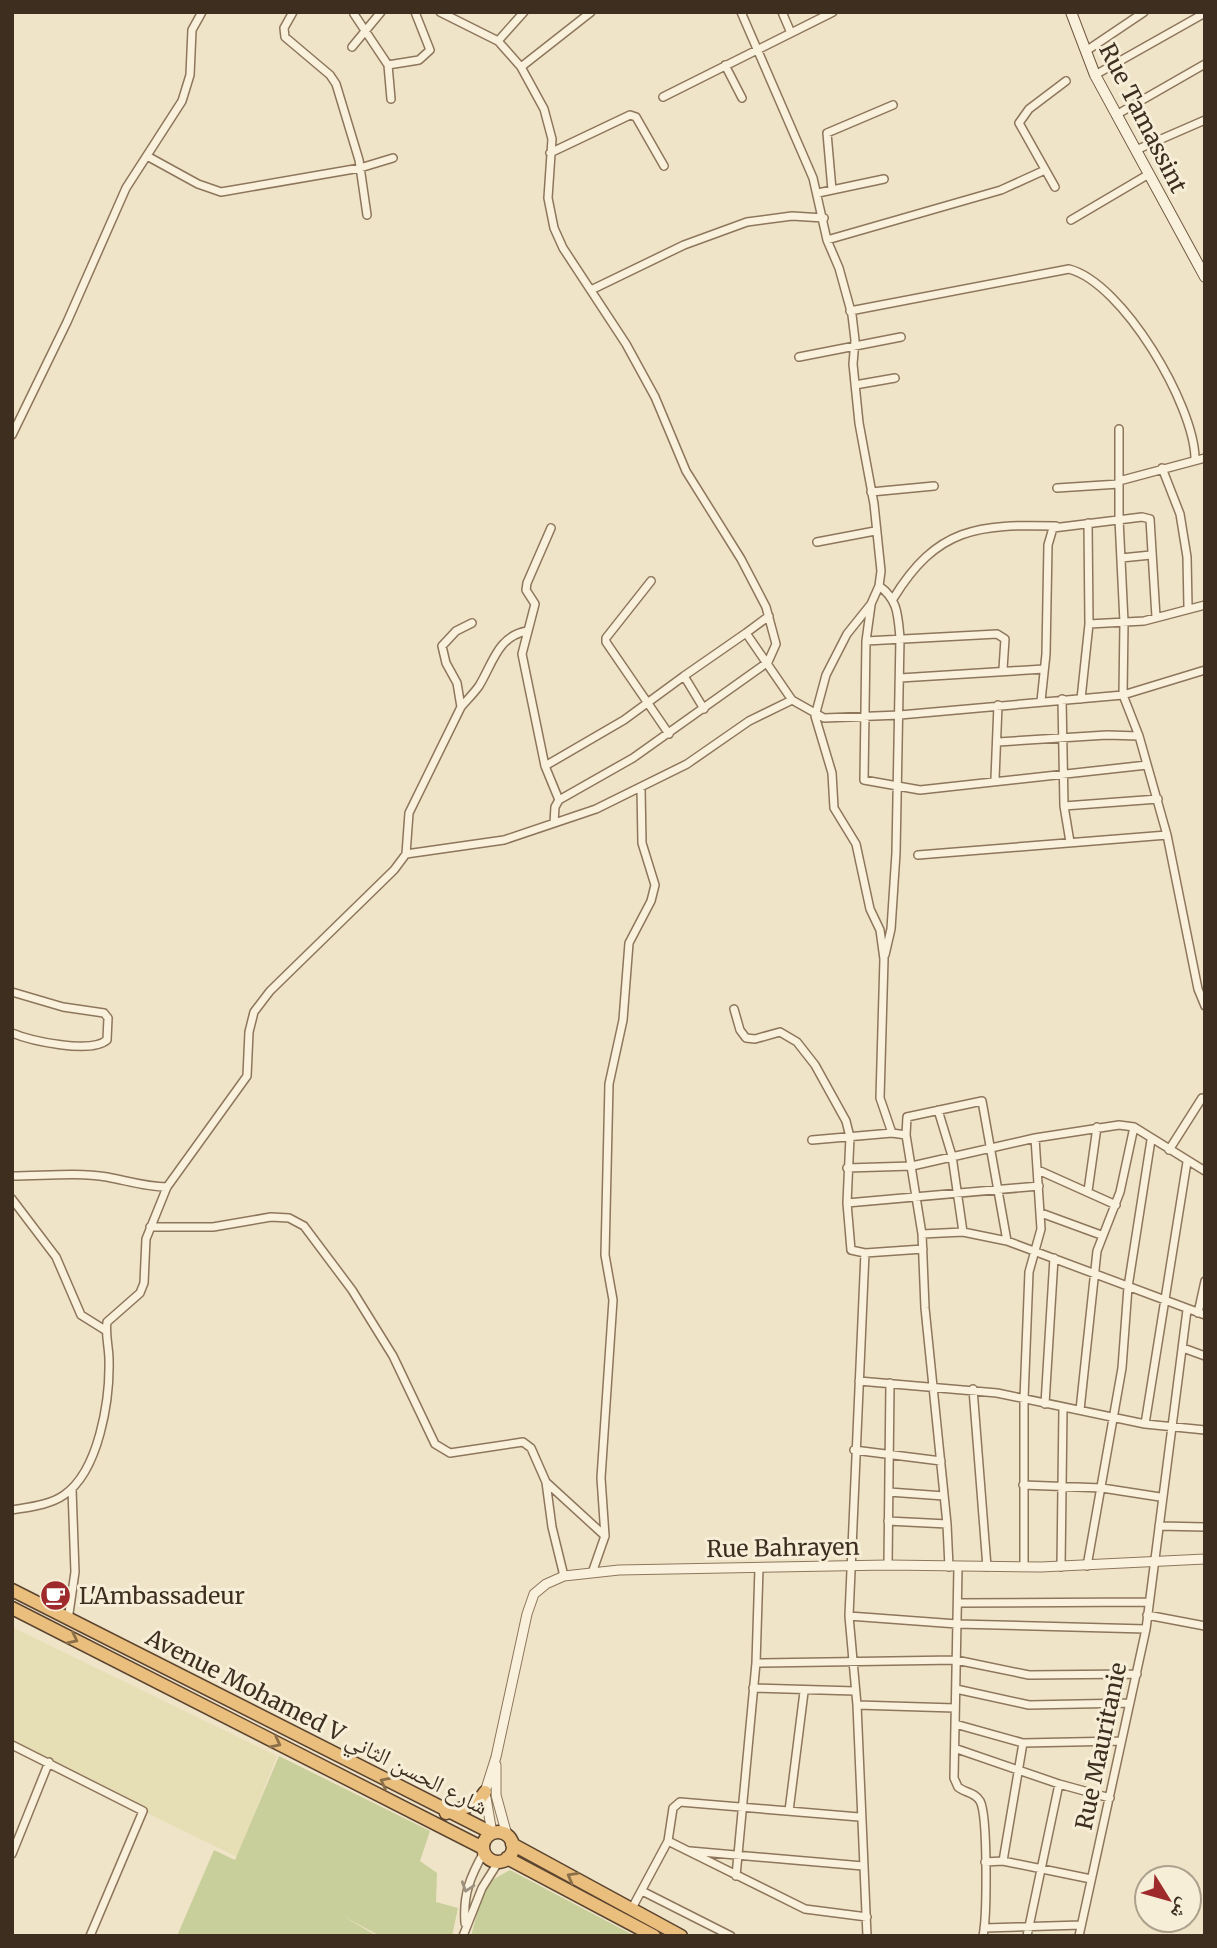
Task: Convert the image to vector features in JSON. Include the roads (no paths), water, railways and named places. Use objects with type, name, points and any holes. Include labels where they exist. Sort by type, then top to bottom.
[{"type":"highway","name":"Avenue Mohamed V شارع الحسن الثاني","points":[[12,1590],[446,1813],[492,1833]]},
{"type":"highway","name":"Avenue Mohamed V شارع الحسن الثاني","points":[[12,1608],[484,1850]]},
{"type":"highway","points":[[446,1813],[476,1804],[485,1792]]},
{"type":"highway","points":[[654,1936],[503,1860],[490,1859],[484,1850],[485,1840],[492,1833],[510,1840],[681,1936]]},
{"type":"highway","points":[[503,1860],[510,1840]]},
{"type":"main road","name":"Rue Tamassint","points":[[1071,12],[1095,75],[1205,277]]},
{"type":"street","points":[[12,435],[67,322],[126,188],[181,102],[190,75],[192,30],[202,12]]},
{"type":"street","points":[[293,12],[284,28],[285,37],[330,75],[336,85],[360,168],[367,215]]},
{"type":"street","points":[[352,47],[381,12]]},
{"type":"street","points":[[355,14],[367,29],[383,62],[388,65],[419,60],[430,50],[415,12]]},
{"type":"street","points":[[440,12],[498,41],[521,67],[544,109],[552,139],[548,198],[554,228],[563,248],[626,344],[655,397],[686,471],[741,559],[769,616],[776,644],[768,662],[704,709],[669,734],[559,800],[555,807],[554,823]]},
{"type":"street","points":[[459,20],[466,12]]},
{"type":"street","points":[[498,41],[524,12]]},
{"type":"street","points":[[574,12],[583,19]]},
{"type":"street","points":[[521,67],[591,12]]},
{"type":"street","points":[[741,12],[818,193],[827,240],[839,268],[850,311],[855,385],[875,531],[882,560],[879,586],[871,604],[838,649],[826,675],[816,716],[832,773],[834,808],[856,844],[870,909],[880,930],[884,959]]},
{"type":"street","points":[[782,12],[791,33]]},
{"type":"street","points":[[663,97],[832,12]]},
{"type":"street","points":[[1086,51],[1144,12]]},
{"type":"street","points":[[1095,75],[1205,13]]},
{"type":"street","points":[[1116,115],[1205,64]]},
{"type":"street","points":[[388,65],[391,99]]},
{"type":"street","points":[[725,65],[742,98]]},
{"type":"street","points":[[1055,187],[1019,123],[1030,109],[1066,81]]},
{"type":"street","points":[[832,190],[827,133],[892,105]]},
{"type":"street","points":[[550,153],[630,114],[636,117],[664,166]]},
{"type":"street","points":[[1136,150],[1205,120]]},
{"type":"street","points":[[146,156],[198,184],[221,192],[360,168],[393,158]]},
{"type":"street","points":[[827,240],[1001,190],[1045,170]]},
{"type":"street","points":[[1071,220],[1149,174]]},
{"type":"street","points":[[818,193],[884,178]]},
{"type":"street","points":[[591,290],[684,245],[747,222],[792,216],[824,218]]},
{"type":"street","points":[[850,311],[969,286],[1069,269],[1080,272],[1119,305],[1154,352],[1195,439],[1195,458]]},
{"type":"street","points":[[799,358],[901,337]]},
{"type":"street","points":[[855,385],[895,379]]},
{"type":"street","points":[[1119,429],[1123,695],[1158,799],[1198,989],[1205,1006]]},
{"type":"street","points":[[1057,488],[1119,483],[1195,458],[1205,458]]},
{"type":"street","points":[[1162,468],[1180,514],[1187,557],[1188,607]]},
{"type":"street","points":[[871,492],[934,486]]},
{"type":"street","points":[[893,599],[908,575],[925,556],[971,531],[998,524],[1059,526],[1142,517],[1150,519],[1156,617]]},
{"type":"street","points":[[1081,699],[1088,624],[1088,523]]},
{"type":"street","points":[[1041,701],[1048,545],[1053,528],[1059,526]]},
{"type":"street","points":[[551,528],[527,583],[526,590],[535,604],[522,654],[545,765],[559,800]]},
{"type":"street","points":[[817,542],[875,531]]},
{"type":"street","points":[[1121,558],[1152,555]]},
{"type":"street","points":[[651,581],[606,638],[608,646],[669,734]]},
{"type":"street","points":[[879,586],[893,599],[900,638],[894,901],[884,959],[880,1098],[892,1133]]},
{"type":"street","points":[[871,604],[866,641],[864,780],[920,790],[995,779],[1147,765]]},
{"type":"street","points":[[1088,624],[1156,617],[1188,607],[1205,605]]},
{"type":"street","points":[[545,765],[624,720],[769,616]]},
{"type":"street","points":[[460,706],[461,694],[442,646],[456,631],[472,623]]},
{"type":"street","points":[[12,1510],[51,1501],[72,1489],[82,1478],[98,1439],[110,1361],[107,1322],[139,1293],[144,1283],[144,1251],[150,1227],[167,1187],[247,1076],[249,1031],[260,1003],[394,870],[406,854],[409,813],[460,706],[477,688],[504,642],[513,633],[527,631]]},
{"type":"street","points":[[746,633],[792,700],[816,716],[863,718],[1123,695],[1205,670]]},
{"type":"street","points":[[866,641],[997,634],[1005,639],[1003,669]]},
{"type":"street","points":[[900,678],[1003,669],[1044,669]]},
{"type":"street","points":[[684,676],[704,709]]},
{"type":"street","points":[[1062,699],[1063,774],[1070,842]]},
{"type":"street","points":[[406,854],[504,841],[596,809],[687,764],[748,721],[792,700]]},
{"type":"street","points":[[995,779],[998,705]]},
{"type":"street","points":[[998,742],[1107,734],[1139,736]]},
{"type":"street","points":[[592,1573],[606,1536],[601,1478],[613,1300],[605,1255],[609,1084],[623,1020],[629,943],[650,901],[654,885],[644,858],[640,819],[641,788]]},
{"type":"street","points":[[1065,806],[1158,799]]},
{"type":"street","points":[[918,855],[1167,835]]},
{"type":"street","points":[[12,992],[63,1007],[104,1013],[108,1018],[107,1040],[92,1046],[46,1042],[12,1033]]},
{"type":"street","points":[[734,1009],[740,1030],[746,1038],[780,1032],[797,1042],[837,1101],[850,1137],[847,1168],[849,1247],[854,1252],[865,1253],[923,1249]]},
{"type":"street","points":[[1168,1150],[1202,1098],[1205,1099]]},
{"type":"street","points":[[1007,1241],[982,1101],[907,1117],[906,1135],[922,1234],[933,1388],[958,1603],[956,1784],[961,1790],[974,1794],[983,1808],[984,1932],[1028,1932],[1081,1925]]},
{"type":"street","points":[[939,1110],[952,1156],[963,1232]]},
{"type":"street","points":[[847,1168],[912,1166],[1097,1127],[1134,1127],[1186,1161],[1204,1168]]},
{"type":"street","points":[[1088,1191],[1097,1127]]},
{"type":"street","points":[[1080,1410],[1094,1273],[1101,1235],[1116,1205],[1134,1127]]},
{"type":"street","points":[[812,1140],[892,1133],[906,1135]]},
{"type":"street","points":[[1024,1566],[1024,1399],[1029,1272],[1041,1236],[1035,1138]]},
{"type":"street","points":[[1087,1566],[1122,1368],[1128,1287],[1151,1140]]},
{"type":"street","points":[[1145,1424],[1186,1161]]},
{"type":"street","points":[[1038,1170],[1116,1205]]},
{"type":"street","points":[[12,1176],[106,1177],[141,1187],[167,1187]]},
{"type":"street","points":[[847,1203],[999,1192],[1038,1186]]},
{"type":"street","points":[[12,1199],[56,1257],[82,1315],[106,1330]]},
{"type":"street","points":[[1041,1213],[1101,1235]]},
{"type":"street","points":[[150,1227],[213,1227],[271,1217],[289,1218],[304,1226],[352,1290],[393,1356],[435,1444],[450,1453],[523,1442],[531,1448],[546,1482],[552,1527],[564,1576]]},
{"type":"street","points":[[922,1234],[963,1232],[1007,1241],[1201,1314],[1205,1281]]},
{"type":"street","points":[[865,1253],[849,1566],[849,1616],[851,1664],[857,1705],[859,1817],[867,1936]]},
{"type":"street","points":[[1045,1404],[1054,1258]]},
{"type":"street","name":"Rue Mauritanie","points":[[1079,1936],[1146,1629],[1147,1602],[1160,1526],[1160,1497],[1187,1310]]},
{"type":"street","points":[[1183,1348],[1205,1356]]},
{"type":"street","points":[[859,1381],[973,1389],[1145,1424],[1205,1430]]},
{"type":"street","points":[[888,1565],[890,1383]]},
{"type":"street","points":[[973,1389],[987,1567]]},
{"type":"street","points":[[1061,1567],[1063,1408]]},
{"type":"street","points":[[855,1450],[941,1461]]},
{"type":"street","points":[[546,1482],[606,1536]]},
{"type":"street","points":[[1023,1485],[1102,1488],[1160,1497]]},
{"type":"street","points":[[68,1620],[75,1572],[72,1489]]},
{"type":"street","points":[[889,1492],[944,1496]]},
{"type":"street","points":[[888,1521],[947,1524]]},
{"type":"street","points":[[1160,1526],[1205,1527]]},
{"type":"street","name":"Rue Bahrayen","points":[[492,1833],[485,1792],[496,1757],[534,1594],[546,1584],[564,1576],[888,1565],[1061,1567],[1154,1564],[1205,1559]]},
{"type":"street","points":[[736,1876],[755,1663],[759,1568]]},
{"type":"street","points":[[958,1603],[1147,1602]]},
{"type":"street","points":[[1147,1615],[1205,1626]]},
{"type":"street","points":[[849,1616],[957,1625],[1146,1629]]},
{"type":"street","points":[[755,1663],[851,1664],[956,1660],[1029,1675],[1137,1674]]},
{"type":"street","points":[[753,1688],[804,1692],[855,1691]]},
{"type":"street","points":[[956,1689],[1029,1705],[1130,1703]]},
{"type":"street","points":[[789,1811],[804,1692]]},
{"type":"street","points":[[857,1705],[955,1708]]},
{"type":"street","points":[[955,1724],[1023,1743],[1121,1741]]},
{"type":"street","points":[[1003,1861],[1023,1743]]},
{"type":"street","points":[[12,1745],[143,1811],[90,1936]]},
{"type":"street","points":[[957,1749],[1019,1772],[1110,1798]]},
{"type":"street","name":"Rue Bahrayen","points":[[496,1757],[496,1795],[510,1840]]},
{"type":"street","points":[[12,1854],[49,1762]]},
{"type":"street","points":[[1028,1932],[1059,1784]]},
{"type":"street","points":[[631,1910],[668,1841],[673,1808],[680,1802],[859,1817]]},
{"type":"street","points":[[668,1841],[805,1909],[867,1917]]},
{"type":"street","points":[[466,1925],[463,1899],[469,1879],[484,1850]]},
{"type":"street","points":[[685,1850],[863,1866]]},
{"type":"street","points":[[463,1936],[488,1876],[503,1860]]},
{"type":"street","points":[[985,1862],[1003,1861],[1091,1879]]},
{"type":"street","points":[[642,1891],[731,1936]]},
{"type":"place","name":"L'Ambassadeur","points":[[56,1596]]}]
